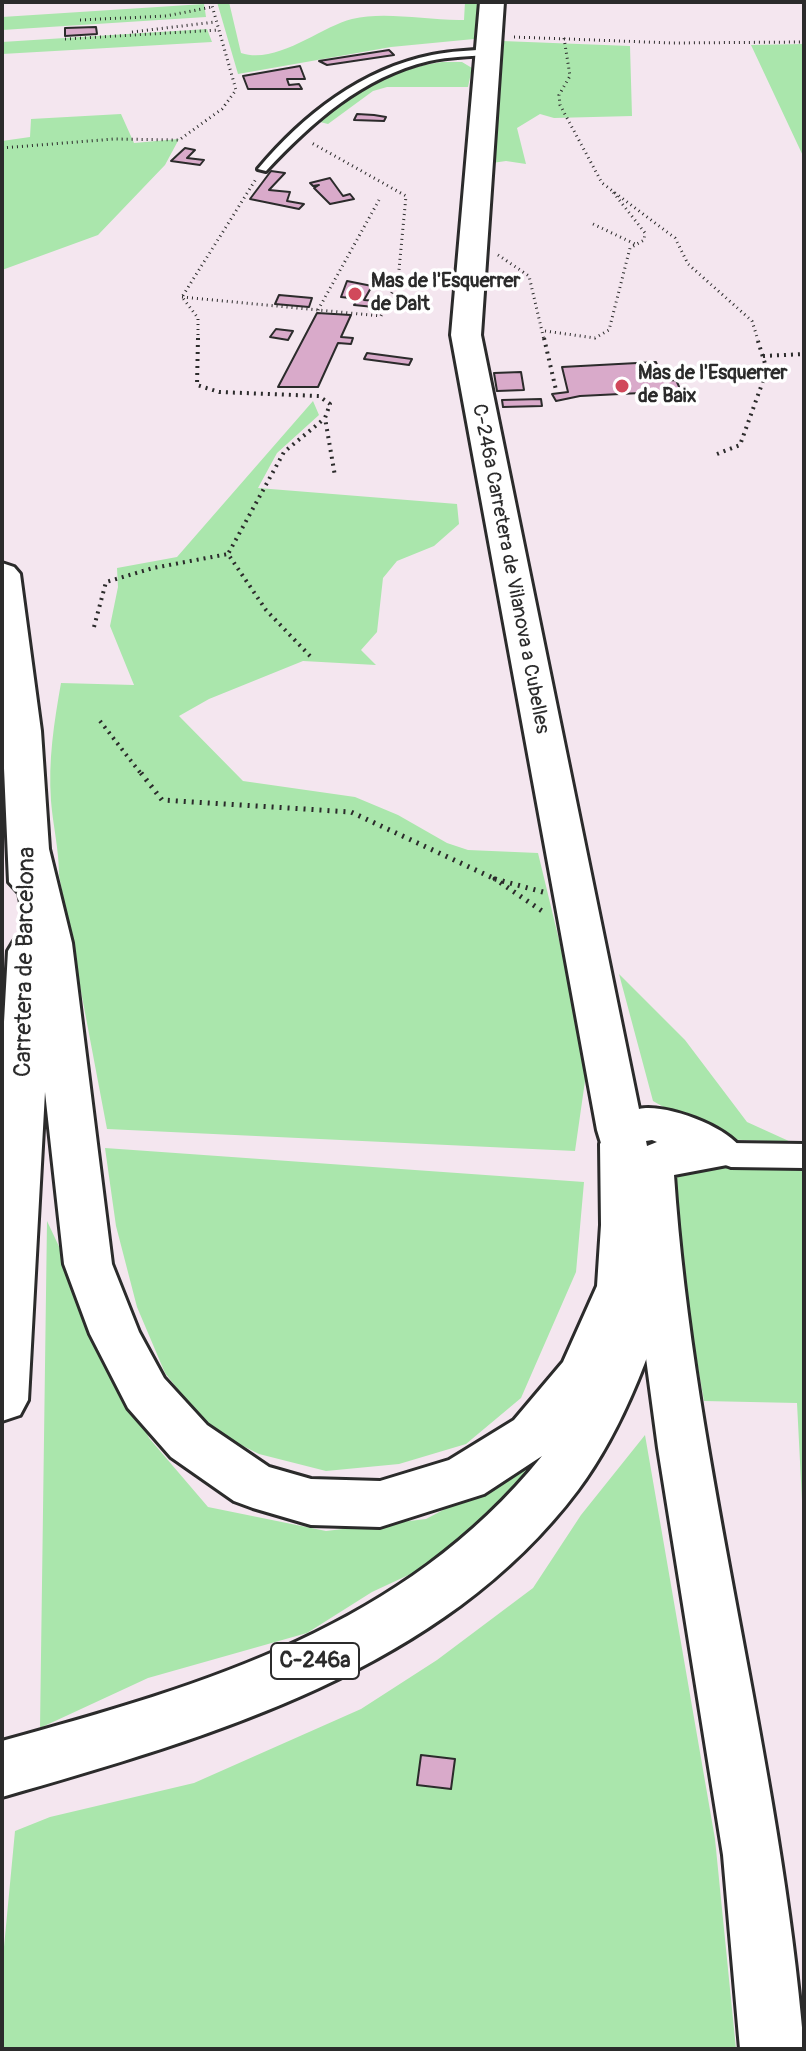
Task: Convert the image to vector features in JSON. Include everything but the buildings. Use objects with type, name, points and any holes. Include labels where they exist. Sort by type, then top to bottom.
[{"type":"main road","name":"C-246a Carretera de Vilanova a Cubelles","points":[[492,2],[478,52],[473,234],[466,335],[622,1137],[656,1249]]},
{"type":"main road","name":"Carretera de Barcelona","points":[[2,574],[22,731],[30,852],[19,1178],[2,1400]]},
{"type":"main road","points":[[30,852],[51,943],[88,1264],[115,1334],[146,1393],[189,1441],[253,1485],[311,1502],[380,1504],[465,1478],[532,1435],[583,1374],[619,1290]]},
{"type":"main road","points":[[610,1078],[673,1127],[721,1154]]},
{"type":"main road","points":[[622,1137],[642,1122],[673,1127]]},
{"type":"main road","points":[[622,1137],[721,1154]]},
{"type":"main road","name":"C-246a","points":[[2,1769],[181,1715],[315,1661],[400,1619],[469,1570],[528,1514],[561,1471],[596,1415],[618,1365],[619,1290],[625,1225],[622,1137]]},
{"type":"main road","points":[[721,1154],[669,1156],[658,1161],[650,1172],[656,1249],[684,1448],[753,1855],[772,2022],[772,2049]]},
{"type":"main road","points":[[618,1365],[656,1249]]},
{"type":"street","points":[[721,1154],[804,1156]]},
{"type":"lane","points":[[263,169],[295,134],[355,87],[380,73],[440,56],[478,52]]},
{"type":"path","points":[[2,148],[114,139],[179,140],[222,109],[236,90],[212,5],[166,16],[80,20]]},
{"type":"path","points":[[111,34],[215,22]]},
{"type":"path","points":[[65,39],[219,30]]},
{"type":"path","points":[[564,38],[570,76],[559,95],[560,105],[602,183],[675,238],[688,264],[752,321],[767,370],[740,445],[717,454]]},
{"type":"path","points":[[478,52],[564,38],[804,42]]},
{"type":"path","points":[[182,297],[381,316],[398,280],[406,196],[295,134]]},
{"type":"path","points":[[182,297],[263,169]]},
{"type":"path","points":[[545,331],[595,338],[609,330],[630,248],[644,240],[645,233],[611,188]]},
{"type":"path","points":[[318,310],[379,200]]},
{"type":"path","points":[[593,224],[636,245]]},
{"type":"path","points":[[473,234],[529,276],[545,331],[556,390]]},
{"type":"path","points":[[182,297],[198,318],[197,385],[219,392],[319,396],[330,404],[325,418],[335,476]]},
{"type":"path","points":[[763,356],[804,354]]},
{"type":"path","points":[[228,554],[284,452],[325,418]]},
{"type":"path","points":[[94,627],[106,582],[153,568],[228,554]]},
{"type":"path","points":[[228,554],[266,610],[310,656]]},
{"type":"path","points":[[100,721],[162,800],[351,812],[579,919]]},
{"type":"path","points":[[495,879],[579,919]]},
{"type":"green space","points":[[217,2],[229,2],[241,53],[255,55],[284,50],[352,19],[379,16],[464,20],[465,2],[478,2],[474,39],[391,47],[238,74]]},
{"type":"green space","points":[[204,4],[206,17],[2,30],[2,17]]},
{"type":"green space","points":[[207,29],[212,42],[2,54],[2,42]]},
{"type":"green space","points":[[502,41],[630,46],[632,116],[554,118],[540,114],[517,128],[526,164],[506,161],[492,163]]},
{"type":"green space","points":[[804,44],[804,158],[751,45]]},
{"type":"green space","points":[[442,62],[462,62],[472,68],[468,87],[387,87],[373,91],[328,124],[320,122],[377,83],[408,70]]},
{"type":"green space","points":[[121,114],[134,143],[179,139],[165,165],[98,235],[2,270],[2,141],[30,137],[31,119]]},
{"type":"green space","points":[[313,401],[319,415],[277,453],[258,488],[457,504],[459,524],[434,546],[397,561],[383,578],[377,632],[361,650],[376,665],[303,661],[209,699],[179,716],[243,781],[355,797],[398,815],[447,843],[468,850],[538,853],[588,1060],[575,1151],[107,1129],[59,875],[52,810],[51,756],[61,683],[134,685],[110,626],[118,587],[117,568],[177,557]]},
{"type":"green space","points":[[619,974],[685,1040],[747,1122],[791,1142],[719,1139],[653,1101]]},
{"type":"green space","points":[[105,1148],[584,1182],[576,1272],[521,1398],[466,1444],[399,1464],[326,1471],[259,1454],[209,1429],[165,1373],[137,1307],[116,1226]]},
{"type":"green space","points":[[696,1164],[804,1167],[804,1540],[797,1403],[704,1401],[663,1168]]},
{"type":"green space","points":[[47,1221],[149,1438],[208,1507],[326,1531],[426,1519],[534,1462],[495,1520],[445,1558],[372,1592],[307,1633],[148,1678],[40,1728]]},
{"type":"green space","points":[[645,1435],[715,1839],[736,2049],[2,2049],[2,1968],[15,1831],[50,1817],[194,1783],[361,1709],[437,1660],[533,1588],[581,1515]]},
{"type":"place","name":"Mas de l'Esquerrer de Dalt","points":[[355,294]]},
{"type":"place","name":"Mas de l'Esquerrer de Baix","points":[[622,386]]}]
